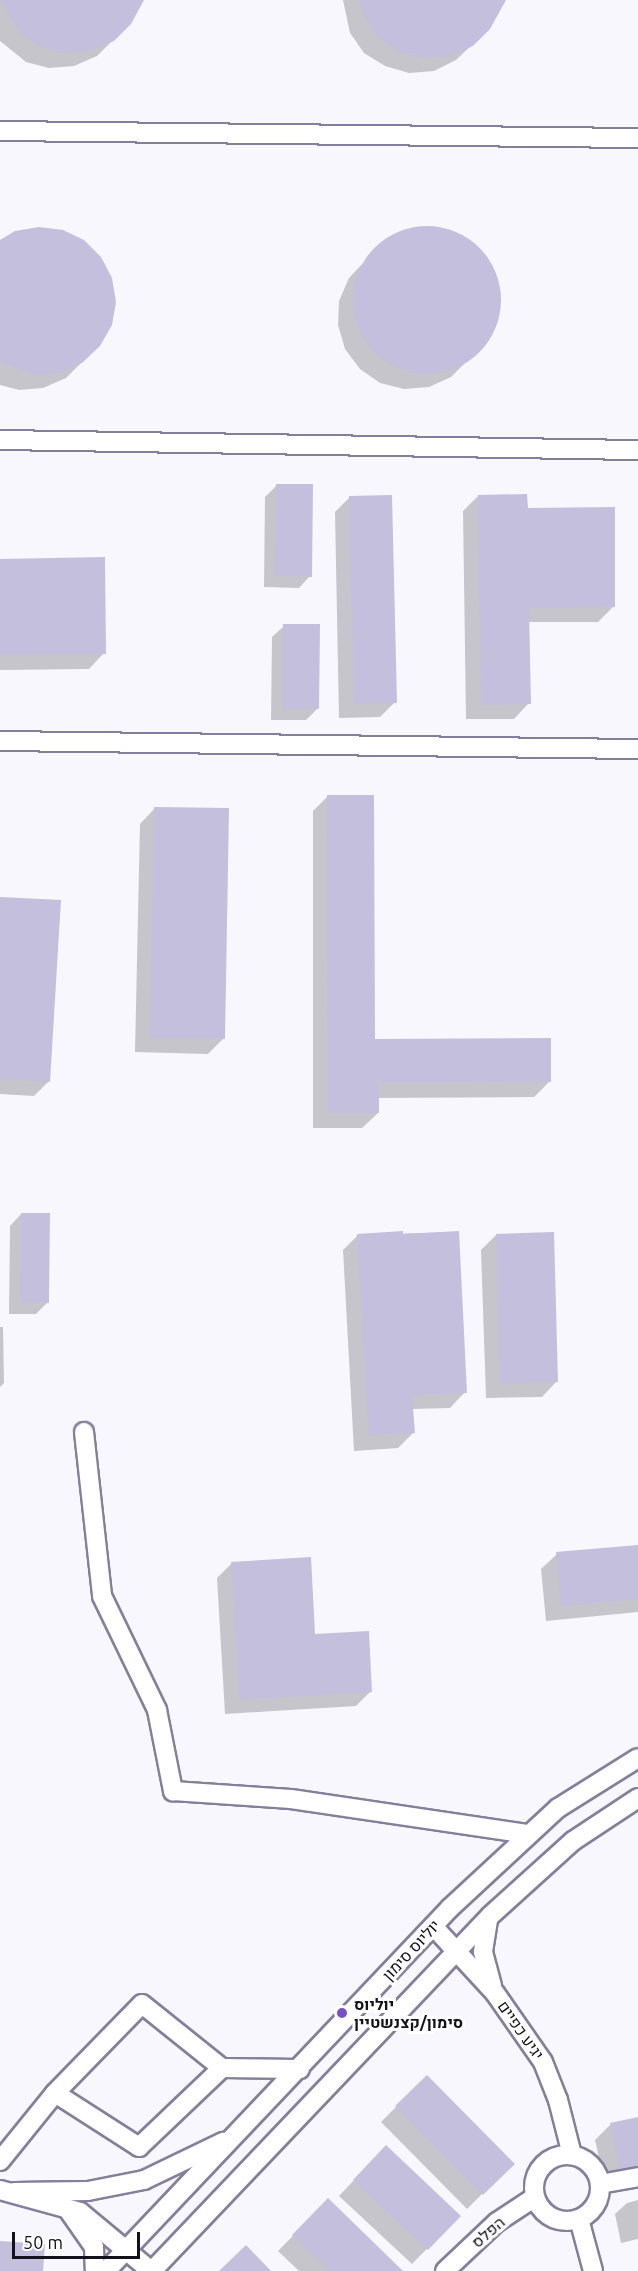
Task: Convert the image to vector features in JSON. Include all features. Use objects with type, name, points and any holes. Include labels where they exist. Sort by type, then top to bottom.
[{"type":"street","points":[[0,131],[638,138]]},
{"type":"street","points":[[0,440],[638,450]]},
{"type":"street","points":[[0,741],[638,749]]},
{"type":"street","points":[[84,1432],[102,1596],[157,1710],[173,1791],[291,1799],[528,1834]]},
{"type":"street","points":[[609,1774],[638,1745]]},
{"type":"street","name":"יוליוס סימון","points":[[105,2271],[243,2130],[433,1926],[528,1834],[609,1774],[638,1758]]},
{"type":"street","name":"יוליוס סימון","points":[[152,2271],[490,1916],[573,1840],[638,1798]]},
{"type":"street","points":[[490,1916],[484,1932],[483,1952],[495,1993]]},
{"type":"street","name":"יגיע כפיים","points":[[433,1926],[495,1993],[543,2062],[558,2100],[572,2155]]},
{"type":"street","points":[[0,2161],[55,2093],[142,2004],[222,2068],[300,2069]]},
{"type":"street","points":[[55,2093],[139,2147],[222,2068]]},
{"type":"street","points":[[7,2191],[88,2191],[144,2181],[243,2130]]},
{"type":"street","points":[[572,2155],[591,2165],[600,2184],[596,2205],[579,2219],[557,2220],[539,2207],[535,2197],[534,2186],[542,2166],[561,2156],[572,2155]]},
{"type":"street","points":[[600,2184],[638,2177]]},
{"type":"street","points":[[7,2191],[63,2206],[95,2220],[152,2271]]},
{"type":"street","name":"הפלס","points":[[445,2271],[497,2222],[535,2197]]},
{"type":"street","points":[[63,2206],[80,2223],[94,2247],[95,2271]]},
{"type":"street","points":[[579,2219],[593,2271]]},
{"type":"building","points":[[1,0],[144,0],[131,24],[114,41],[90,51],[65,53],[41,47],[20,33]]},
{"type":"building","points":[[359,0],[506,0],[490,29],[473,46],[450,56],[425,58],[400,52],[379,38],[365,18]]},
{"type":"building","points":[[427,226],[455,232],[479,248],[495,272],[501,300],[495,328],[479,352],[455,368],[427,374],[399,368],[375,352],[359,328],[353,300],[359,272],[375,248],[399,232]]},
{"type":"building","points":[[39,227],[63,230],[84,240],[101,257],[112,278],[116,302],[112,325],[100,346],[82,363],[60,373],[35,375],[0,362],[0,240],[15,231]]},
{"type":"building","points":[[276,484],[313,484],[312,577],[275,576]]},
{"type":"building","points":[[527,494],[528,508],[615,507],[615,607],[529,608],[531,704],[481,705],[478,495]]},
{"type":"building","points":[[392,495],[397,703],[354,704],[349,496]]},
{"type":"building","points":[[105,557],[106,654],[0,655],[0,559]]},
{"type":"building","points":[[283,624],[320,624],[319,709],[282,709]]},
{"type":"building","points":[[327,795],[374,795],[375,1039],[551,1038],[551,1082],[379,1083],[379,1113],[328,1113]]},
{"type":"building","points":[[154,807],[229,808],[225,1039],[150,1038]]},
{"type":"building","points":[[0,897],[61,900],[50,1082],[0,1079]]},
{"type":"building","points":[[21,1213],[50,1213],[49,1303],[20,1303]]},
{"type":"building","points":[[403,1231],[403,1234],[459,1231],[467,1393],[412,1396],[415,1433],[369,1436],[357,1234]]},
{"type":"building","points":[[554,1232],[558,1382],[500,1384],[496,1234]]},
{"type":"building","points":[[638,1545],[638,1599],[561,1606],[556,1552]]},
{"type":"building","points":[[311,1557],[315,1634],[369,1631],[372,1692],[240,1700],[231,1562]]},
{"type":"building","points":[[427,2075],[515,2164],[483,2195],[395,2106]]},
{"type":"building","points":[[638,2117],[638,2166],[620,2169],[610,2123]]},
{"type":"building","points":[[386,2145],[461,2216],[428,2250],[353,2180]]},
{"type":"building","points":[[328,2198],[403,2271],[330,2271],[292,2235]]},
{"type":"building","points":[[0,2241],[45,2244],[43,2271],[0,2271]]},
{"type":"building","points":[[246,2245],[271,2271],[219,2271]]},
{"type":"place","name":"יוליוס סימון/קצנשטיין","points":[[342,2013]]}]
